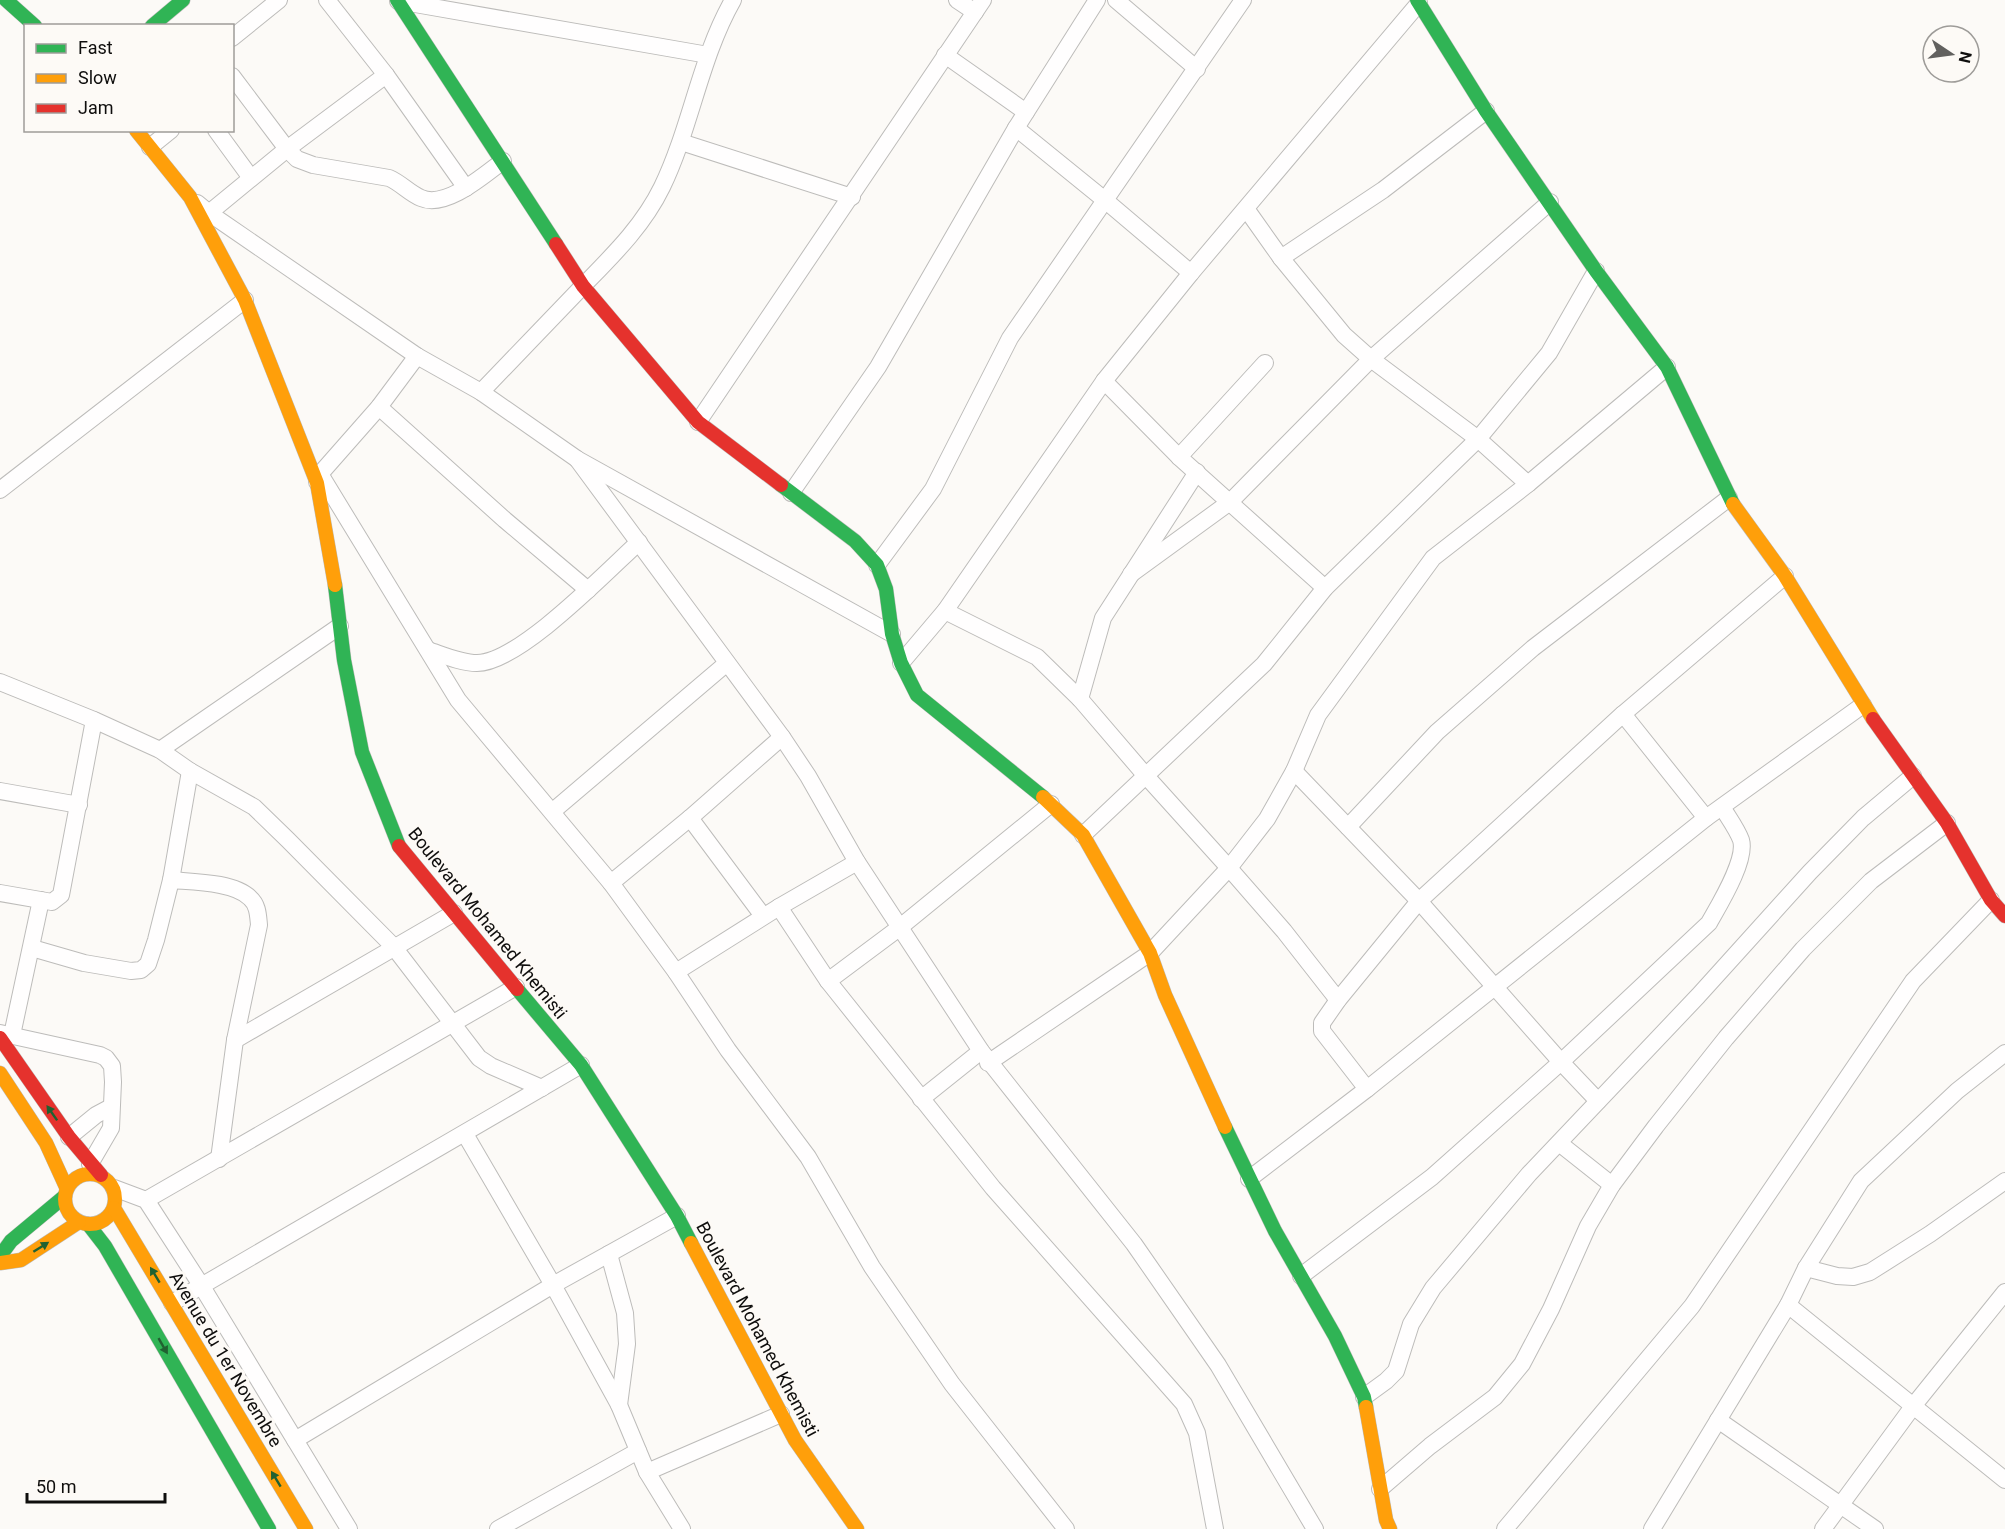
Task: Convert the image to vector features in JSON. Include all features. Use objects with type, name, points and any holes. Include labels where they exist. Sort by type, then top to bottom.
[{"type":"main road","points":[[6,0],[33,24]]},
{"type":"main road","points":[[154,24],[183,0]]},
{"type":"main road","points":[[398,1],[583,286],[698,422],[855,541],[877,565],[886,589],[892,634],[901,663],[917,696],[1051,804],[1083,836],[1150,953],[1164,995],[1249,1179],[1300,1276],[1335,1336],[1364,1397],[1386,1520],[1390,1529]]},
{"type":"main road","points":[[1418,1],[1486,111],[1596,271],[1667,368],[1729,498],[1785,576],[1863,705],[1947,823],[1991,900],[2005,916]]},
{"type":"main road","name":"Boulevard Mohamed Khemisti","points":[[138,132],[190,197],[245,300],[319,478],[344,660],[362,752],[397,844],[581,1065],[677,1216],[795,1440],[857,1529]]},
{"type":"main road","points":[[0,1263],[21,1260],[84,1223],[104,1220],[114,1208],[116,1198],[114,1188],[108,1180],[95,1170],[69,1137],[4,1035]]},
{"type":"main road","points":[[0,1073],[58,1166],[66,1192],[65,1204],[68,1211],[84,1223],[105,1246],[269,1529]]},
{"type":"main road","points":[[0,1256],[11,1241],[66,1192],[77,1177],[95,1170]]},
{"type":"main road","name":"Avenue du 1er Novembre","points":[[114,1208],[306,1529]]},
{"type":"street","points":[[234,36],[279,0]]},
{"type":"street","points":[[327,0],[386,75],[466,188]]},
{"type":"street","points":[[481,392],[624,244],[645,217],[661,188],[681,142],[708,55],[733,0]]},
{"type":"street","points":[[698,422],[979,6],[957,0]]},
{"type":"street","points":[[791,493],[878,367],[1016,128],[1097,0]]},
{"type":"street","points":[[1116,0],[1197,69]]},
{"type":"street","points":[[877,565],[933,489],[1010,338],[1243,0]]},
{"type":"street","points":[[398,1],[708,55]]},
{"type":"street","points":[[901,663],[945,611],[1104,381],[1418,1]]},
{"type":"street","points":[[945,55],[1026,112]]},
{"type":"street","points":[[209,213],[287,149],[386,75]]},
{"type":"street","points":[[234,79],[287,149],[297,159],[313,165],[389,178],[400,183],[411,193],[436,201],[466,188],[503,161]]},
{"type":"street","points":[[1281,258],[1383,190],[1486,111]]},
{"type":"street","points":[[1016,128],[1191,273]]},
{"type":"street","points":[[150,147],[169,132]]},
{"type":"street","points":[[217,132],[251,178]]},
{"type":"street","points":[[681,142],[852,196]]},
{"type":"street","points":[[190,197],[209,213],[417,356],[481,392],[577,459],[892,634]]},
{"type":"street","points":[[1131,574],[1230,502],[1371,359],[1550,202]]},
{"type":"street","points":[[1247,210],[1281,258],[1344,335],[1371,359],[1478,440],[1528,484]]},
{"type":"street","points":[[1083,836],[1264,664],[1325,588],[1478,440],[1549,353],[1596,271]]},
{"type":"street","points":[[0,490],[245,300]]},
{"type":"street","points":[[417,356],[379,407],[319,478],[458,700],[611,883],[676,972],[728,1050],[808,1157],[872,1267],[952,1384],[1066,1529]]},
{"type":"street","points":[[1179,457],[1264,363]]},
{"type":"street","points":[[921,1099],[1150,953],[1229,867],[1267,819],[1294,771],[1318,715],[1433,558],[1528,484],[1667,368]]},
{"type":"street","points":[[1104,381],[1179,457],[1325,588]]},
{"type":"street","points":[[379,407],[505,520],[588,590]]},
{"type":"street","points":[[577,459],[782,737],[808,776],[857,862],[984,1057],[1134,1244],[1218,1365],[1315,1529]]},
{"type":"street","points":[[1080,699],[1103,618],[1197,472]]},
{"type":"street","points":[[1348,827],[1437,732],[1533,648],[1729,498]]},
{"type":"street","points":[[428,650],[477,663],[491,661],[510,652],[588,590],[639,542]]},
{"type":"street","points":[[1367,1089],[1322,1031],[1322,1023],[1338,999],[1419,901],[1623,714],[1785,576]]},
{"type":"street","points":[[945,611],[1037,657],[1080,699],[1229,867],[1338,999]]},
{"type":"street","points":[[160,750],[340,626]]},
{"type":"street","points":[[553,812],[728,663]]},
{"type":"street","points":[[0,682],[160,750],[190,771],[254,807],[393,946],[480,1058],[491,1066],[542,1088]]},
{"type":"street","points":[[1249,1179],[1367,1089],[1706,818],[1863,705]]},
{"type":"street","points":[[1623,714],[1706,818]]},
{"type":"street","points":[[0,892],[55,902],[61,895],[94,720]]},
{"type":"street","points":[[611,883],[690,818],[782,737]]},
{"type":"street","points":[[32,948],[84,963],[131,971],[141,970],[148,964],[171,880],[190,771]]},
{"type":"street","points":[[1294,771],[1419,901],[1598,1101]]},
{"type":"street","points":[[1364,1397],[1386,1382],[1396,1371],[1411,1324],[1433,1288],[1484,1227],[1810,872],[1863,818],[1913,776]]},
{"type":"street","points":[[0,791],[79,805]]},
{"type":"street","points":[[828,981],[899,928],[1051,804]]},
{"type":"street","points":[[1300,1276],[1432,1177],[1561,1062],[1709,923],[1724,898],[1740,860],[1742,848],[1741,839],[1722,807]]},
{"type":"street","points":[[690,818],[763,916]]},
{"type":"street","points":[[1380,1489],[1430,1446],[1495,1397],[1522,1364],[1551,1309],[1588,1227],[1612,1185],[1656,1126],[1803,949],[1871,881],[1947,823]]},
{"type":"street","points":[[676,972],[763,916],[857,862]]},
{"type":"street","points":[[171,880],[236,889],[250,897],[258,909],[259,925],[235,1040],[219,1159]]},
{"type":"street","points":[[41,900],[32,948],[4,1035],[100,1055],[106,1058],[112,1066],[111,1128],[95,1170]]},
{"type":"street","points":[[1505,1529],[1692,1306],[1913,981],[1991,900]]},
{"type":"street","points":[[778,907],[828,981],[993,1188],[1184,1404],[1197,1433],[1215,1529]]},
{"type":"street","points":[[235,1040],[393,946],[454,913]]},
{"type":"street","points":[[146,1200],[516,987]]},
{"type":"street","points":[[1653,1529],[1788,1305],[1806,1268],[1861,1181],[1957,1090],[2005,1053]]},
{"type":"street","points":[[172,1303],[581,1065]]},
{"type":"street","points":[[69,1137],[96,1115],[111,1107]]},
{"type":"street","points":[[465,1134],[553,1285],[619,1405],[647,1472],[682,1529]]},
{"type":"street","points":[[1559,1143],[1612,1185]]},
{"type":"street","points":[[1806,1268],[1837,1276],[1853,1277],[1870,1272],[2005,1182]]},
{"type":"street","points":[[114,1188],[146,1200],[201,1285],[349,1529]]},
{"type":"street","points":[[295,1440],[553,1285],[677,1216]]},
{"type":"street","points":[[609,1254],[625,1313],[627,1344],[619,1405]]},
{"type":"street","points":[[1823,1529],[1914,1405],[2005,1292]]},
{"type":"street","points":[[1788,1305],[2005,1480]]},
{"type":"street","points":[[647,1472],[781,1414]]},
{"type":"street","points":[[1718,1420],[1875,1529]]},
{"type":"street","points":[[498,1529],[638,1451]]},
{"type":"traffic: fast","points":[[6,0],[33,24]]},
{"type":"traffic: fast","points":[[154,24],[183,0]]},
{"type":"traffic: fast","points":[[397,0],[556,244]]},
{"type":"traffic: fast","points":[[1417,0],[1486,111],[1596,271],[1667,367],[1733,504]]},
{"type":"traffic: fast","points":[[781,485],[855,541],[877,565],[886,589],[892,634],[901,663],[917,695],[1043,797]]},
{"type":"traffic: fast","points":[[335,585],[344,660],[362,752],[399,846]]},
{"type":"traffic: fast","points":[[517,989],[581,1065],[677,1216],[691,1243]]},
{"type":"traffic: fast","points":[[1225,1127],[1275,1231],[1335,1336],[1364,1397],[1366,1407]]},
{"type":"traffic: fast","points":[[0,1256],[11,1241],[65,1196]]},
{"type":"traffic: fast","points":[[88,1224],[105,1246],[269,1529]]},
{"type":"traffic: slow","points":[[138,132],[190,197],[245,300],[317,483],[335,585]]},
{"type":"traffic: slow","points":[[1733,504],[1785,576],[1873,719]]},
{"type":"traffic: slow","points":[[1043,797],[1083,835],[1150,953],[1165,995],[1225,1127]]},
{"type":"traffic: slow","points":[[0,1073],[46,1143],[67,1189]]},
{"type":"traffic: slow","points":[[85,1174],[95,1174],[108,1181],[115,1194],[115,1199],[115,1204],[108,1217],[95,1224],[85,1224],[76,1220],[69,1213],[65,1204],[65,1194],[69,1185],[76,1178],[85,1174]]},
{"type":"traffic: slow","points":[[114,1208],[306,1529]]},
{"type":"traffic: slow","points":[[0,1263],[21,1260],[79,1222]]},
{"type":"traffic: slow","points":[[691,1243],[795,1440],[857,1529]]},
{"type":"traffic: slow","points":[[1366,1407],[1386,1520],[1390,1529]]},
{"type":"traffic: jam","points":[[556,244],[583,286],[698,422],[781,485]]},
{"type":"traffic: jam","points":[[1873,719],[1947,823],[1991,900],[2005,916]]},
{"type":"traffic: jam","points":[[399,846],[517,989]]},
{"type":"traffic: jam","points":[[0,1038],[69,1137],[101,1175]]}]
